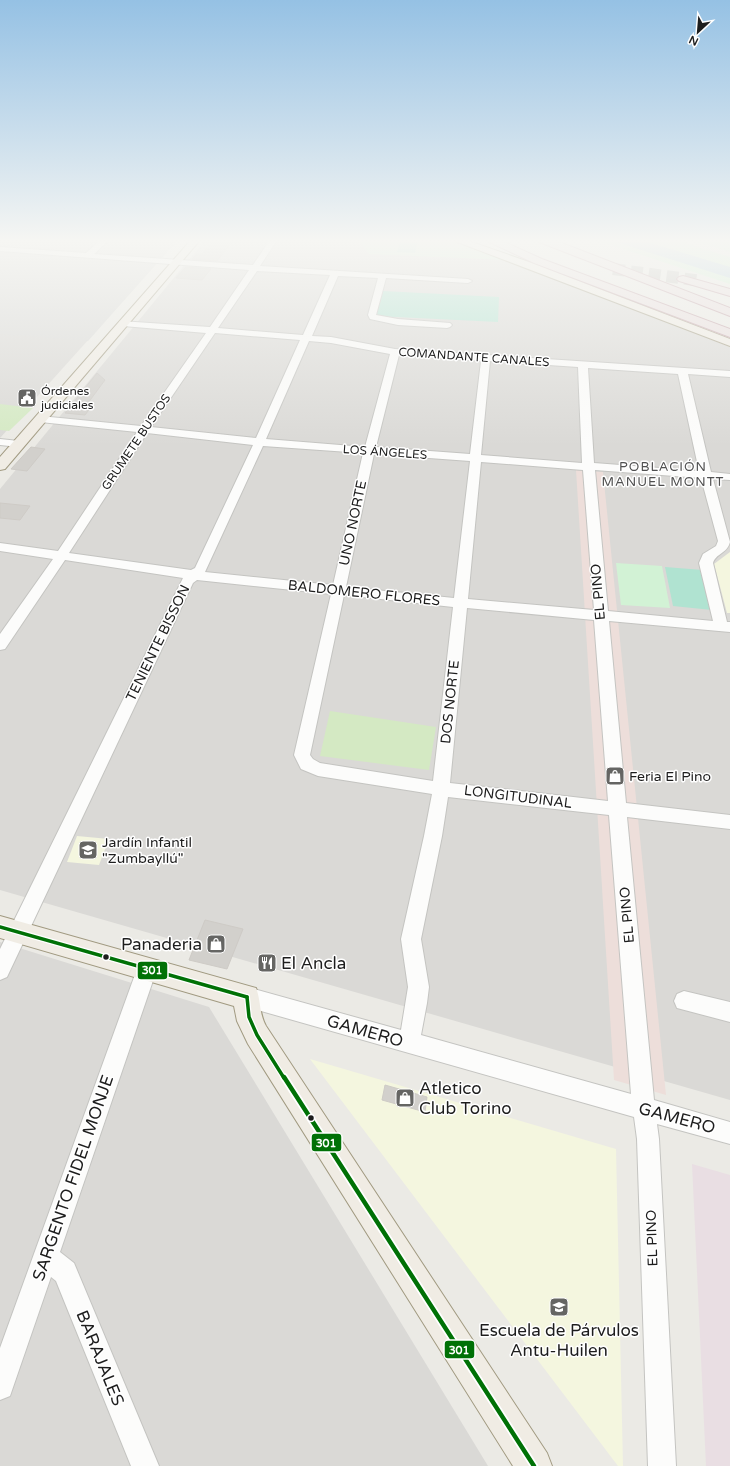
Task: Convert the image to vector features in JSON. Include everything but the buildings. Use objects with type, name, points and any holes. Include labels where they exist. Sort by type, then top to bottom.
[{"type":"highway","points":[[658,308],[730,340]]},
{"type":"highway","points":[[682,308],[730,325]]},
{"type":"highway","points":[[702,308],[730,318]]},
{"type":"main road","points":[[0,466],[136,308]]},
{"type":"main road","points":[[644,308],[730,340]]},
{"type":"main road","name":"GAMERO","points":[[9,930],[247,997]]},
{"type":"main road","points":[[247,997],[247,1012],[250,1024],[534,1466]]},
{"type":"street","name":"GRUMETE BUSTOS","points":[[0,645],[144,430],[228,308]]},
{"type":"street","name":"TENIENTE BISSON","points":[[0,970],[9,930],[187,581],[200,570],[319,308]]},
{"type":"street","points":[[374,308],[372,315],[374,317],[398,322],[447,325]]},
{"type":"street","name":"COMANDANTE CANALES","points":[[123,323],[305,338],[350,343],[395,352],[730,374]]},
{"type":"street","name":"UNO NORTE","points":[[307,764],[302,755],[369,450],[395,352]]},
{"type":"street","name":"DOS NORTE","points":[[409,1043],[419,988],[411,939],[433,836],[441,789],[486,358]]},
{"type":"street","name":"EL PINO","points":[[583,364],[588,467],[600,615],[640,1076],[648,1139],[662,1466]]},
{"type":"street","points":[[682,370],[706,475],[724,541],[722,548],[708,557],[706,563],[726,627]]},
{"type":"street","name":"LOS ÁNGELES","points":[[40,419],[259,442],[730,477]]},
{"type":"street","points":[[0,442],[19,444]]},
{"type":"street","name":"BALDOMERO FLORES","points":[[0,547],[194,575],[338,591],[726,627]]},
{"type":"street","name":"LONGITUDINAL","points":[[307,764],[318,769],[441,789],[730,822]]},
{"type":"street","name":"SARGENTO FIDEL MONJE","points":[[0,1386],[147,969]]},
{"type":"street","name":"GAMERO","points":[[247,997],[730,1133]]},
{"type":"street","points":[[684,1001],[730,1012]]},
{"type":"street","name":"BARAJALES","points":[[46,1256],[65,1272],[145,1466]]},
{"type":"shaded area","points":[[0,308],[116,308],[0,438]]},
{"type":"shaded area","points":[[0,308],[117,308],[88,341],[0,334]]},
{"type":"shaded area","points":[[149,308],[631,308],[730,347],[730,1100],[0,890],[0,489]]},
{"type":"shaded area","name":"Feria El Pino","points":[[576,470],[603,472],[666,1095],[614,1080]]},
{"type":"shaded area","points":[[730,552],[730,613],[727,613],[714,564]]},
{"type":"shaded area","points":[[616,563],[662,566],[670,608],[621,605]]},
{"type":"shaded area","name":"Jardín Infantil \"Zumbayllú\"","points":[[77,836],[109,839],[99,865],[67,862]]},
{"type":"shaded area","points":[[0,942],[209,1007],[488,1466],[0,1466]]},
{"type":"shaded area","name":"Escuela de Párvulos Antu-Huilen","points":[[310,1059],[616,1149],[623,1466],[618,1466]]},
{"type":"shaded area","points":[[692,1164],[730,1175],[730,1466],[706,1466]]},
{"type":"green space","points":[[378,308],[499,308],[498,322],[376,316]]},
{"type":"green space","points":[[0,404],[33,408],[9,431],[0,430]]},
{"type":"green space","points":[[665,567],[703,570],[712,610],[673,606]]},
{"type":"green space","points":[[330,711],[436,727],[429,770],[320,756]]},
{"type":"transit line","name":"301","points":[[0,927],[247,997]]},
{"type":"transit line","name":"301","points":[[247,997],[249,1017],[257,1035],[534,1466]]},
{"type":"place","name":"Órdenes judiciales","points":[[27,398]]},
{"type":"place","name":"Feria El Pino","points":[[615,776]]},
{"type":"place","name":"Jardín Infantil \"Zumbayllú\"","points":[[88,850]]},
{"type":"place","name":"Panaderia","points":[[216,944]]},
{"type":"place","name":"El Ancla","points":[[267,963]]},
{"type":"place","name":"Atletico Club Torino","points":[[405,1098]]},
{"type":"place","name":"Escuela de Párvulos Antu-Huilen","points":[[559,1307]]},
{"type":"district","name":"POBLACIÓN MANUEL MONTT","points":[[663,474]]}]
